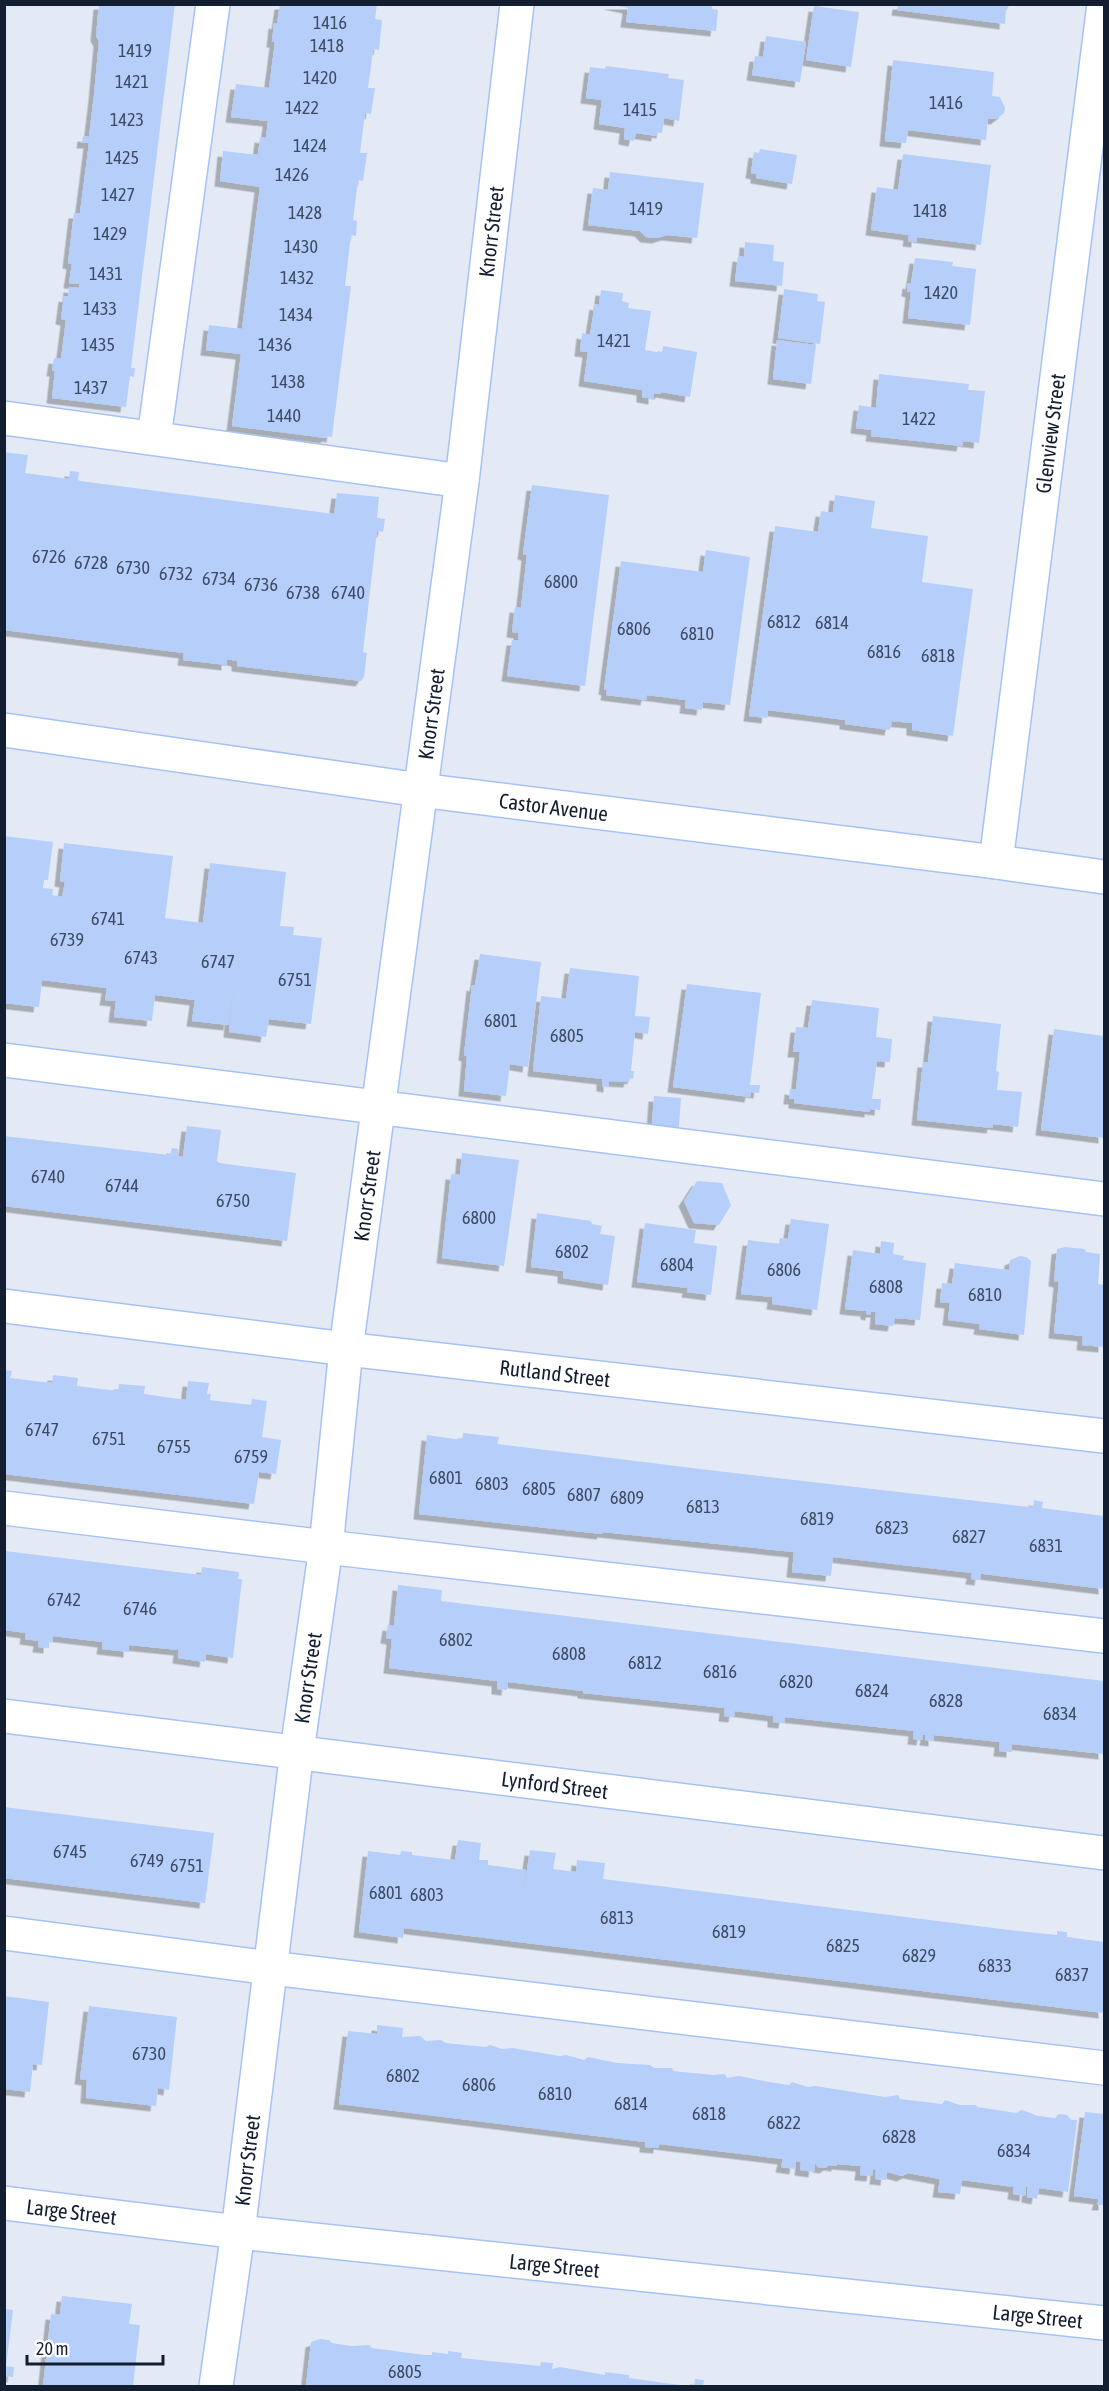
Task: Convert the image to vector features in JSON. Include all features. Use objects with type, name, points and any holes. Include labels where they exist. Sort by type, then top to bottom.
[{"type":"street","points":[[154,438],[213,4]]},
{"type":"street","name":"Knorr Street","points":[[216,2386],[238,2232],[297,1751],[326,1547],[346,1349],[462,481],[516,4]]},
{"type":"street","name":"Glenview Street","points":[[996,862],[1104,4]]},
{"type":"street","points":[[4,418],[462,481]]},
{"type":"street","name":"Castor Avenue","points":[[4,730],[420,790],[1104,877]]},
{"type":"street","points":[[4,1060],[1104,1199]]},
{"type":"street","name":"Rutland Street","points":[[4,1306],[346,1349],[1104,1436]]},
{"type":"street","points":[[4,1508],[1104,1636]]},
{"type":"street","name":"Lynford Street","points":[[4,1716],[1104,1853]]},
{"type":"street","points":[[4,1933],[271,1968],[1104,2068]]},
{"type":"street","name":"Large Street","points":[[4,2203],[238,2232],[1104,2323]]},
{"type":"building","points":[[99,4],[175,4],[131,368],[135,368],[134,377],[130,376],[126,407],[52,398],[54,358],[61,359],[66,320],[61,319],[64,296],[68,297],[69,287],[79,288],[79,284],[69,283],[72,264],[68,263],[74,213],[80,213],[89,143],[82,143],[83,136],[89,137],[99,41],[96,36]]},
{"type":"building","points":[[280,4],[377,4],[375,19],[382,20],[379,50],[373,49],[368,88],[375,88],[371,114],[365,113],[360,153],[367,153],[363,181],[358,180],[353,220],[357,221],[356,236],[351,235],[345,286],[351,286],[332,437],[327,436],[326,438],[232,426],[241,354],[206,350],[209,325],[242,329],[260,187],[220,181],[223,151],[258,155],[260,137],[266,138],[268,121],[231,117],[236,84],[269,88],[275,42],[272,42],[274,23],[277,24]]},
{"type":"building","points":[[609,4],[712,4],[712,9],[718,10],[716,31],[626,22],[628,8]]},
{"type":"building","points":[[898,4],[1010,4],[1006,11],[1005,24],[897,10]]},
{"type":"building","points":[[814,6],[859,12],[851,67],[806,60]]},
{"type":"building","points":[[766,36],[806,42],[800,82],[752,75],[755,56],[763,57]]},
{"type":"building","points":[[893,60],[994,72],[992,96],[1000,97],[1005,108],[1004,113],[996,119],[988,118],[986,140],[908,130],[906,143],[885,141]]},
{"type":"building","points":[[606,66],[669,74],[668,78],[684,80],[679,121],[664,118],[662,133],[657,132],[657,136],[636,133],[634,141],[624,139],[625,128],[599,124],[602,100],[586,98],[590,67],[605,69]]},
{"type":"building","points":[[760,149],[797,155],[792,184],[756,178],[756,174],[751,173],[754,152],[759,153]]},
{"type":"building","points":[[903,154],[991,165],[981,245],[917,237],[917,242],[908,241],[909,235],[871,230],[877,187],[898,190]]},
{"type":"building","points":[[610,172],[704,183],[697,238],[667,235],[657,238],[646,237],[640,231],[588,225],[593,188],[608,190]]},
{"type":"building","points":[[745,242],[774,245],[773,261],[784,262],[782,286],[735,281],[738,256],[744,257]]},
{"type":"building","points":[[915,258],[953,262],[952,266],[976,269],[970,325],[908,318],[911,292],[907,291],[908,283],[911,284]]},
{"type":"building","points":[[784,289],[818,294],[817,301],[825,302],[820,344],[778,338]]},
{"type":"building","points":[[601,290],[623,293],[622,301],[629,303],[628,308],[651,311],[645,350],[662,353],[663,346],[697,352],[690,397],[661,392],[660,394],[654,393],[654,399],[642,397],[642,390],[584,381],[588,352],[580,351],[582,333],[590,335],[595,304],[599,305]]},
{"type":"building","points":[[777,340],[816,345],[811,384],[773,379]]},
{"type":"building","points":[[879,374],[969,384],[968,390],[985,391],[979,443],[963,441],[962,446],[871,436],[872,430],[856,428],[859,405],[876,408]]},
{"type":"building","points":[[4,452],[28,455],[25,473],[69,479],[70,471],[79,472],[78,480],[80,481],[334,514],[337,493],[379,497],[377,518],[385,519],[383,532],[377,531],[363,652],[367,653],[364,677],[361,681],[237,666],[237,661],[232,660],[227,660],[227,665],[183,660],[184,653],[4,630]]},
{"type":"building","points":[[532,485],[609,495],[585,686],[507,676],[512,640],[518,640],[519,633],[512,632],[515,607],[521,608],[527,555],[523,554]]},
{"type":"building","points":[[835,495],[875,501],[871,528],[928,536],[922,582],[973,589],[953,736],[912,730],[912,723],[892,721],[890,730],[845,724],[845,720],[768,710],[767,718],[749,716],[775,526],[818,532],[821,511],[833,513]]},
{"type":"building","points":[[706,550],[750,557],[730,705],[703,702],[702,710],[685,708],[686,700],[647,695],[646,700],[606,695],[607,690],[604,689],[621,561],[703,572]]},
{"type":"building","points":[[4,836],[53,842],[48,880],[44,880],[43,888],[53,889],[52,895],[62,897],[65,882],[60,881],[64,843],[173,856],[165,918],[203,923],[210,863],[286,872],[280,926],[294,927],[293,935],[322,938],[311,1024],[269,1019],[266,1037],[229,1032],[235,973],[229,1025],[192,1021],[195,1000],[155,995],[152,1021],[114,1017],[116,1001],[105,1000],[107,988],[42,980],[39,1007],[4,1003]]},
{"type":"building","points":[[480,954],[541,962],[528,1067],[510,1064],[506,1096],[464,1091],[467,1056],[464,1055],[472,985],[475,986]]},
{"type":"building","points":[[570,968],[639,976],[635,1016],[650,1017],[648,1034],[635,1032],[631,1071],[634,1071],[633,1079],[630,1078],[629,1082],[609,1081],[609,1087],[602,1086],[602,1079],[533,1071],[541,996],[566,999]]},
{"type":"building","points":[[687,984],[761,993],[750,1085],[760,1085],[759,1093],[751,1092],[750,1097],[673,1087]]},
{"type":"building","points":[[812,1000],[879,1008],[876,1037],[892,1039],[890,1062],[877,1061],[872,1099],[881,1099],[880,1110],[870,1109],[870,1112],[794,1103],[794,1099],[789,1099],[790,1089],[796,1090],[800,1052],[793,1052],[796,1027],[808,1028]]},
{"type":"building","points":[[933,1016],[1001,1024],[996,1071],[999,1072],[997,1090],[1022,1092],[1018,1127],[993,1124],[992,1128],[917,1120],[923,1062],[928,1062]]},
{"type":"building","points":[[1054,1029],[1104,1036],[1104,1138],[1041,1130]]},
{"type":"building","points":[[654,1096],[681,1098],[678,1140],[651,1138]]},
{"type":"building","points":[[187,1126],[221,1130],[217,1161],[219,1163],[296,1173],[287,1241],[4,1206],[4,1136],[170,1155],[172,1148],[178,1149],[178,1156],[183,1157]]},
{"type":"building","points":[[462,1153],[519,1160],[504,1266],[442,1258],[451,1174],[460,1175]]},
{"type":"building","points":[[697,1181],[722,1183],[731,1205],[719,1225],[694,1223],[684,1201]]},
{"type":"building","points":[[537,1213],[591,1221],[592,1224],[602,1226],[600,1234],[615,1236],[608,1285],[563,1278],[563,1271],[531,1267]]},
{"type":"building","points":[[791,1219],[829,1224],[817,1310],[772,1304],[773,1297],[741,1294],[748,1240],[779,1244],[780,1238],[788,1239]]},
{"type":"building","points":[[645,1223],[696,1230],[694,1243],[717,1246],[711,1295],[687,1292],[688,1288],[637,1282]]},
{"type":"building","points":[[881,1241],[894,1243],[893,1254],[904,1256],[903,1260],[926,1263],[920,1320],[895,1318],[893,1326],[875,1324],[876,1312],[871,1312],[871,1315],[866,1314],[866,1311],[845,1309],[853,1250],[880,1254]]},
{"type":"building","points":[[1065,1247],[1085,1249],[1086,1252],[1100,1254],[1098,1284],[1104,1285],[1104,1347],[1082,1345],[1083,1336],[1054,1333],[1059,1282],[1054,1281],[1057,1249]]},
{"type":"building","points":[[1020,1256],[1031,1261],[1024,1335],[979,1329],[980,1324],[948,1320],[950,1303],[940,1302],[942,1283],[952,1284],[955,1263],[1009,1270],[1010,1260]]},
{"type":"building","points":[[4,1370],[12,1371],[10,1378],[52,1383],[53,1375],[78,1378],[77,1386],[118,1391],[119,1384],[145,1386],[144,1394],[186,1400],[188,1381],[209,1383],[207,1394],[211,1394],[210,1400],[251,1405],[252,1399],[267,1401],[262,1437],[281,1440],[276,1474],[259,1472],[254,1504],[4,1474]]},
{"type":"building","points":[[463,1433],[499,1437],[497,1444],[725,1472],[1030,1507],[1033,1507],[1034,1500],[1043,1502],[1042,1508],[1104,1516],[1104,1589],[984,1574],[981,1574],[980,1580],[971,1579],[972,1573],[833,1557],[831,1576],[792,1572],[794,1552],[419,1514],[427,1435],[462,1440]]},
{"type":"building","points":[[5,1551],[201,1575],[202,1567],[239,1572],[238,1579],[242,1579],[233,1658],[206,1654],[205,1662],[178,1658],[179,1650],[129,1645],[129,1652],[102,1649],[103,1642],[53,1636],[53,1642],[49,1642],[49,1648],[38,1647],[39,1641],[25,1639],[26,1633],[5,1630]]},
{"type":"building","points":[[398,1585],[442,1590],[441,1601],[1104,1681],[1104,1754],[1012,1744],[1012,1752],[999,1751],[1000,1742],[934,1735],[934,1741],[925,1740],[926,1735],[923,1734],[922,1740],[913,1739],[914,1731],[785,1717],[784,1723],[773,1722],[773,1716],[735,1711],[734,1717],[724,1716],[725,1708],[583,1693],[583,1691],[508,1682],[507,1690],[497,1689],[497,1681],[389,1668],[392,1639],[386,1638],[388,1625],[394,1626]]},
{"type":"building","points":[[4,1807],[214,1833],[205,1903],[4,1878]]},
{"type":"building","points":[[458,1840],[481,1843],[479,1860],[488,1860],[488,1865],[526,1870],[522,1903],[530,1850],[556,1853],[553,1869],[576,1872],[577,1860],[605,1863],[603,1879],[1018,1931],[1057,1935],[1057,1931],[1067,1932],[1067,1937],[1104,1942],[1104,2013],[404,1928],[403,1938],[359,1932],[368,1851],[400,1855],[401,1851],[412,1852],[412,1855],[455,1860]]},
{"type":"building","points":[[4,1996],[49,2002],[42,2065],[33,2064],[30,2092],[4,2089]]},
{"type":"building","points":[[89,2006],[177,2017],[169,2090],[158,2088],[156,2106],[86,2098],[87,2080],[80,2079]]},
{"type":"building","points":[[377,2025],[403,2028],[402,2037],[420,2036],[426,2041],[441,2040],[446,2043],[486,2047],[490,2045],[502,2049],[512,2048],[566,2055],[584,2060],[588,2057],[617,2063],[650,2065],[654,2068],[672,2068],[673,2071],[725,2074],[727,2078],[739,2076],[789,2085],[792,2082],[808,2087],[815,2086],[885,2097],[898,2095],[900,2099],[942,2104],[945,2100],[960,2105],[976,2105],[1016,2113],[1022,2110],[1038,2116],[1055,2118],[1059,2114],[1067,2115],[1071,2120],[1077,2120],[1068,2192],[1039,2188],[1037,2199],[1027,2197],[1028,2187],[1026,2186],[1025,2196],[1013,2194],[1014,2187],[962,2180],[960,2194],[938,2192],[940,2179],[908,2173],[902,2176],[887,2172],[886,2180],[875,2179],[876,2170],[873,2169],[872,2176],[860,2175],[861,2166],[837,2164],[837,2166],[829,2165],[825,2168],[818,2167],[815,2163],[814,2172],[800,2170],[801,2162],[796,2161],[795,2169],[781,2167],[783,2159],[659,2144],[659,2148],[645,2147],[645,2142],[339,2104],[348,2031],[377,2034]]},
{"type":"building","points":[[1085,2112],[1104,2114],[1104,2205],[1097,2205],[1099,2199],[1074,2196]]},
{"type":"building","points":[[62,2296],[132,2304],[129,2324],[140,2325],[133,2386],[43,2386],[51,2314],[60,2315]]},
{"type":"building","points":[[4,2309],[13,2310],[6,2366],[4,2365]]},
{"type":"building","points":[[320,2339],[351,2346],[369,2345],[372,2348],[425,2355],[432,2355],[432,2352],[448,2354],[448,2351],[462,2353],[461,2358],[540,2366],[541,2362],[553,2363],[552,2369],[560,2367],[605,2375],[605,2372],[629,2375],[629,2378],[687,2386],[306,2386],[311,2342]]},
{"type":"building","points":[[4,2366],[14,2367],[13,2377],[4,2376]]},
{"type":"building","points":[[695,2379],[704,2380],[703,2386],[694,2386]]}]
